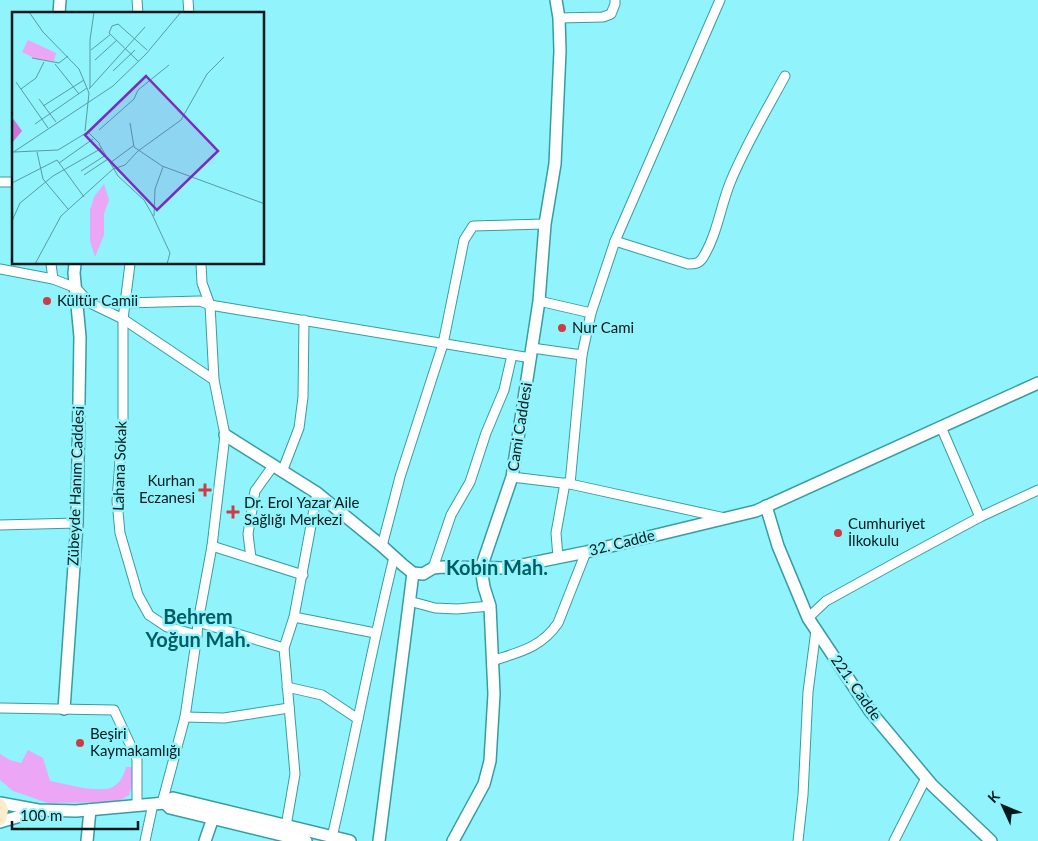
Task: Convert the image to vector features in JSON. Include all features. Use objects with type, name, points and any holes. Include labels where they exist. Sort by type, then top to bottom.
[{"type":"main road","points":[[0,804],[2,815],[0,820]]},
{"type":"street","name":"Cami Caddesi","points":[[454,841],[484,784],[490,761],[494,694],[490,606],[481,568],[512,476],[539,301],[545,224],[556,164],[560,51],[559,18],[556,0]]},
{"type":"street","points":[[559,18],[603,17],[611,14],[615,0]]},
{"type":"street","points":[[558,557],[556,533],[567,484],[582,355],[591,313],[616,241],[720,0]]},
{"type":"street","points":[[616,241],[688,264],[701,262],[713,238],[724,199],[737,168],[784,76]]},
{"type":"street","points":[[382,546],[400,477],[443,344],[464,240],[473,226],[545,224]]},
{"type":"street","points":[[51,265],[53,279]]},
{"type":"street","name":"Zübeyde Hanım Caddesi","points":[[64,709],[77,523],[80,337],[75,265]]},
{"type":"street","name":"Lahana Sokak","points":[[130,265],[123,319],[123,419],[117,501],[120,533],[138,595],[149,615],[167,627],[197,635]]},
{"type":"street","points":[[144,841],[160,803],[185,717],[198,622],[212,546],[225,435],[214,380],[210,305],[202,283],[201,265]]},
{"type":"street","points":[[0,269],[53,279],[76,288],[90,304],[123,319],[214,380]]},
{"type":"street","points":[[125,302],[200,300],[210,305],[512,355],[531,353],[582,355]]},
{"type":"street","points":[[539,301],[591,313]]},
{"type":"street","points":[[251,558],[248,534],[255,491],[277,469],[299,428],[303,398],[304,320]]},
{"type":"street","points":[[433,568],[452,514],[470,482],[486,433],[504,390],[512,355]]},
{"type":"street","name":"32. Cadde","points":[[413,572],[423,574],[433,568],[443,567],[507,568],[586,552],[756,511],[1038,383]]},
{"type":"street","points":[[941,427],[980,517]]},
{"type":"street","points":[[225,435],[317,493],[413,572],[379,841]]},
{"type":"street","points":[[512,476],[567,484],[725,518]]},
{"type":"street","points":[[808,618],[826,601],[980,517],[1038,490]]},
{"type":"street","points":[[284,834],[295,774],[284,648],[294,617],[303,575],[317,493]]},
{"type":"street","name":"221. Cadde","points":[[766,506],[778,546],[808,618],[870,711],[926,778],[991,841]]},
{"type":"street","points":[[0,525],[77,523]]},
{"type":"street","points":[[212,546],[303,575]]},
{"type":"street","points":[[492,661],[534,647],[553,630],[558,623],[586,552]]},
{"type":"street","points":[[331,839],[351,756],[375,633],[394,557]]},
{"type":"street","points":[[409,601],[435,608],[456,609],[490,606]]},
{"type":"street","points":[[294,617],[375,633]]},
{"type":"street","points":[[198,622],[284,648]]},
{"type":"street","points":[[798,841],[808,692],[816,630]]},
{"type":"street","points":[[287,687],[322,695],[358,719]]},
{"type":"street","points":[[0,708],[114,710],[137,759],[137,806]]},
{"type":"street","points":[[185,717],[224,718],[289,708]]},
{"type":"street","points":[[894,841],[926,778]]},
{"type":"street","points":[[0,804],[38,810],[90,810],[160,803],[170,808],[214,813],[306,841]]},
{"type":"street","points":[[0,820],[38,810]]},
{"type":"street","points":[[87,841],[90,810]]},
{"type":"street","points":[[205,841],[214,813]]},
{"type":"street","points":[[284,834],[350,841]]},
{"type":"shaded area","points":[[28,750],[43,758],[50,781],[85,788],[106,789],[113,787],[124,775],[126,767],[132,767],[133,783],[129,795],[117,802],[48,803],[13,791],[0,780],[0,754],[10,760],[21,763]]},
{"type":"place","name":"Kültür Camii","points":[[47,301]]},
{"type":"place","name":"Nur Cami","points":[[562,328]]},
{"type":"place","name":"Kurhan Eczanesi","points":[[205,490]]},
{"type":"place","name":"Dr. Erol Yazar Aile Sağlığı Merkezi","points":[[233,512]]},
{"type":"place","name":"Cumhuriyet İlkokulu","points":[[838,533]]},
{"type":"place","name":"Beşiri Kaymakamlığı","points":[[80,743]]},
{"type":"district","name":"Kobin Mah.","points":[[497,568]]},
{"type":"district","name":"Behrem Yoğun Mah.","points":[[198,628]]}]
